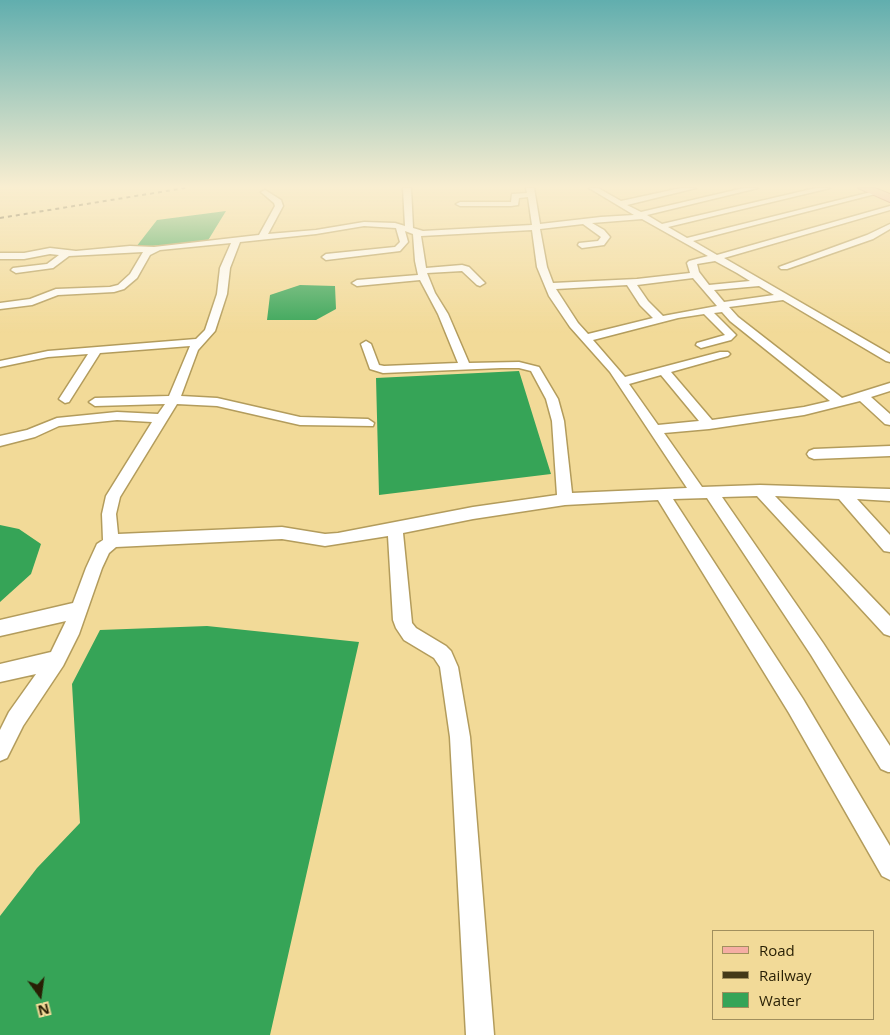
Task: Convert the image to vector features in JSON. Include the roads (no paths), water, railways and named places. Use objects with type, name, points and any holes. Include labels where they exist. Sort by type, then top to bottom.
[{"type":"street","points":[[0,256],[24,256],[50,251],[67,253],[153,249],[269,236]]},
{"type":"street","points":[[326,257],[397,249],[404,242],[402,236]]},
{"type":"street","points":[[414,236],[423,274],[430,293],[443,314],[465,367]]},
{"type":"street","points":[[537,236],[542,267],[549,286],[560,306],[622,382],[654,430],[705,493],[817,649],[888,762]]},
{"type":"street","points":[[582,245],[601,243],[605,236]]},
{"type":"street","points":[[677,236],[890,359]]},
{"type":"street","points":[[685,241],[704,236]]},
{"type":"street","points":[[790,236],[716,258],[693,261],[692,266],[696,275],[723,307],[747,330],[840,402]]},
{"type":"street","points":[[784,268],[871,236]]},
{"type":"street","points":[[111,542],[109,514],[113,496],[174,400],[193,349],[207,335],[222,294],[225,268],[236,241]]},
{"type":"street","points":[[0,306],[32,302],[56,292],[110,290],[121,287],[134,276],[144,256],[153,249]]},
{"type":"street","points":[[16,270],[50,266],[67,253]]},
{"type":"street","points":[[357,283],[462,268],[466,269],[480,283]]},
{"type":"street","points":[[549,286],[630,282],[696,275]]},
{"type":"street","points":[[630,282],[644,303],[660,319]]},
{"type":"street","points":[[707,288],[760,283]]},
{"type":"street","points":[[587,338],[660,319],[784,297]]},
{"type":"street","points":[[700,345],[728,338],[731,335],[706,310]]},
{"type":"street","points":[[0,364],[48,354],[200,342]]},
{"type":"street","points":[[366,344],[374,367],[377,370],[519,365],[530,367],[538,373],[552,399],[558,421],[565,499]]},
{"type":"street","points":[[65,399],[96,351]]},
{"type":"street","points":[[622,382],[724,354]]},
{"type":"street","points":[[664,370],[709,425]]},
{"type":"street","points":[[654,430],[709,425],[804,411],[890,387]]},
{"type":"street","points":[[862,396],[890,421]]},
{"type":"street","points":[[95,402],[174,400],[217,402],[300,421],[368,423]]},
{"type":"street","points":[[0,441],[30,434],[57,422],[117,416],[161,418]]},
{"type":"street","points":[[814,454],[890,452]]},
{"type":"street","points":[[760,490],[890,628]]},
{"type":"street","points":[[0,751],[16,719],[57,660],[80,609],[94,568],[103,549],[111,542],[122,539],[282,533],[325,540],[473,513],[565,499],[760,490],[890,495]]},
{"type":"street","points":[[842,492],[890,546]]},
{"type":"street","points":[[663,495],[796,706],[890,868]]},
{"type":"street","points":[[395,528],[402,620],[405,628],[410,634],[440,652],[445,657],[449,667],[460,737],[480,1035]]},
{"type":"street","points":[[0,628],[80,609]]},
{"type":"street","points":[[0,673],[57,660]]},
{"type":"water","points":[[144,236],[210,236],[207,242],[136,247]]},
{"type":"water","points":[[300,285],[335,286],[336,309],[316,320],[267,320],[270,295]]},
{"type":"water","points":[[519,371],[551,474],[379,495],[376,378]]},
{"type":"water","points":[[0,525],[19,529],[41,544],[31,574],[0,602]]},
{"type":"water","points":[[207,626],[359,642],[270,1035],[0,1035],[0,916],[37,868],[80,823],[72,684],[100,630]]}]
